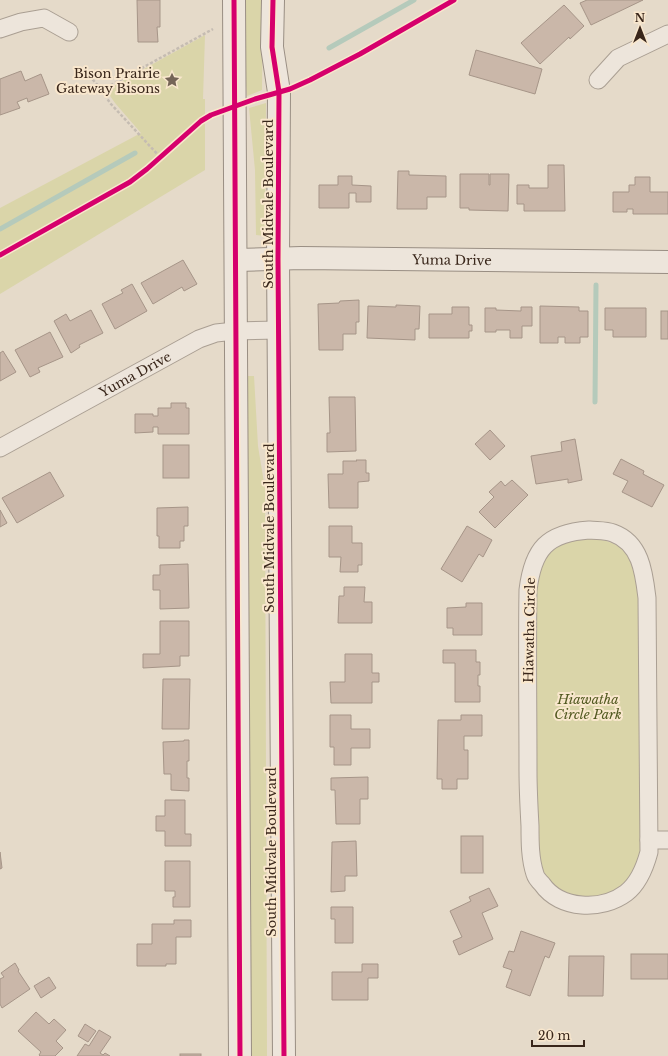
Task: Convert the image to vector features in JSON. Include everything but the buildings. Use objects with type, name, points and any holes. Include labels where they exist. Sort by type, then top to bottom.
[{"type":"main road","points":[[234,0],[240,1056]]},
{"type":"main road","name":"South Midvale Boulevard","points":[[273,0],[272,46],[279,92],[278,330],[284,1056]]},
{"type":"main road","name":"Yuma Drive","points":[[236,260],[668,262]]},
{"type":"street","points":[[0,29],[21,22],[44,18],[69,32]]},
{"type":"street","points":[[598,80],[618,58],[668,34]]},
{"type":"street","name":"Yuma Drive","points":[[0,448],[192,342],[216,332],[278,330]]},
{"type":"street","name":"Hiawatha Circle","points":[[589,530],[613,533],[624,539],[632,546],[638,555],[643,568],[647,598],[650,840],[650,852],[641,875],[627,892],[614,900],[602,904],[584,905],[569,903],[554,896],[545,889],[536,876],[530,845],[528,590],[530,573],[534,560],[550,541],[562,534],[589,530]]},
{"type":"street","points":[[650,840],[668,840]]},
{"type":"path","points":[[102,90],[213,29]]},
{"type":"path","points":[[86,72],[158,159],[166,152]]},
{"type":"green space","points":[[245,0],[263,0],[262,90],[247,96],[244,64]]},
{"type":"green space","points":[[205,35],[203,99],[205,99],[205,170],[0,294],[0,208],[141,133],[115,103],[106,90]]},
{"type":"green space","points":[[266,103],[265,236],[256,235],[255,170],[249,108]]},
{"type":"green space","points":[[246,376],[254,376],[258,446],[265,489],[267,1056],[251,1056]]},
{"type":"green space","name":"Hiawatha Circle Park","points":[[589,538],[607,541],[622,549],[630,559],[636,578],[639,602],[641,837],[639,858],[634,870],[627,880],[612,892],[601,896],[585,897],[562,891],[550,881],[542,868],[538,834],[535,672],[536,590],[541,565],[544,558],[555,548],[568,542]]},
{"type":"waterway","points":[[329,48],[414,0]]},
{"type":"waterway","points":[[0,229],[135,153]]},
{"type":"waterway","points":[[595,402],[596,285]]},
{"type":"cycle path","points":[[234,0],[240,1056]]},
{"type":"cycle path","points":[[273,0],[272,47],[279,92],[278,259],[284,1056]]},
{"type":"cycle path","points":[[0,255],[130,182],[147,169],[201,121],[211,115],[255,99],[290,89],[310,80],[360,54],[454,0]]},
{"type":"place","name":"Bison Prairie Gateway Bisons","points":[[172,80]]}]
